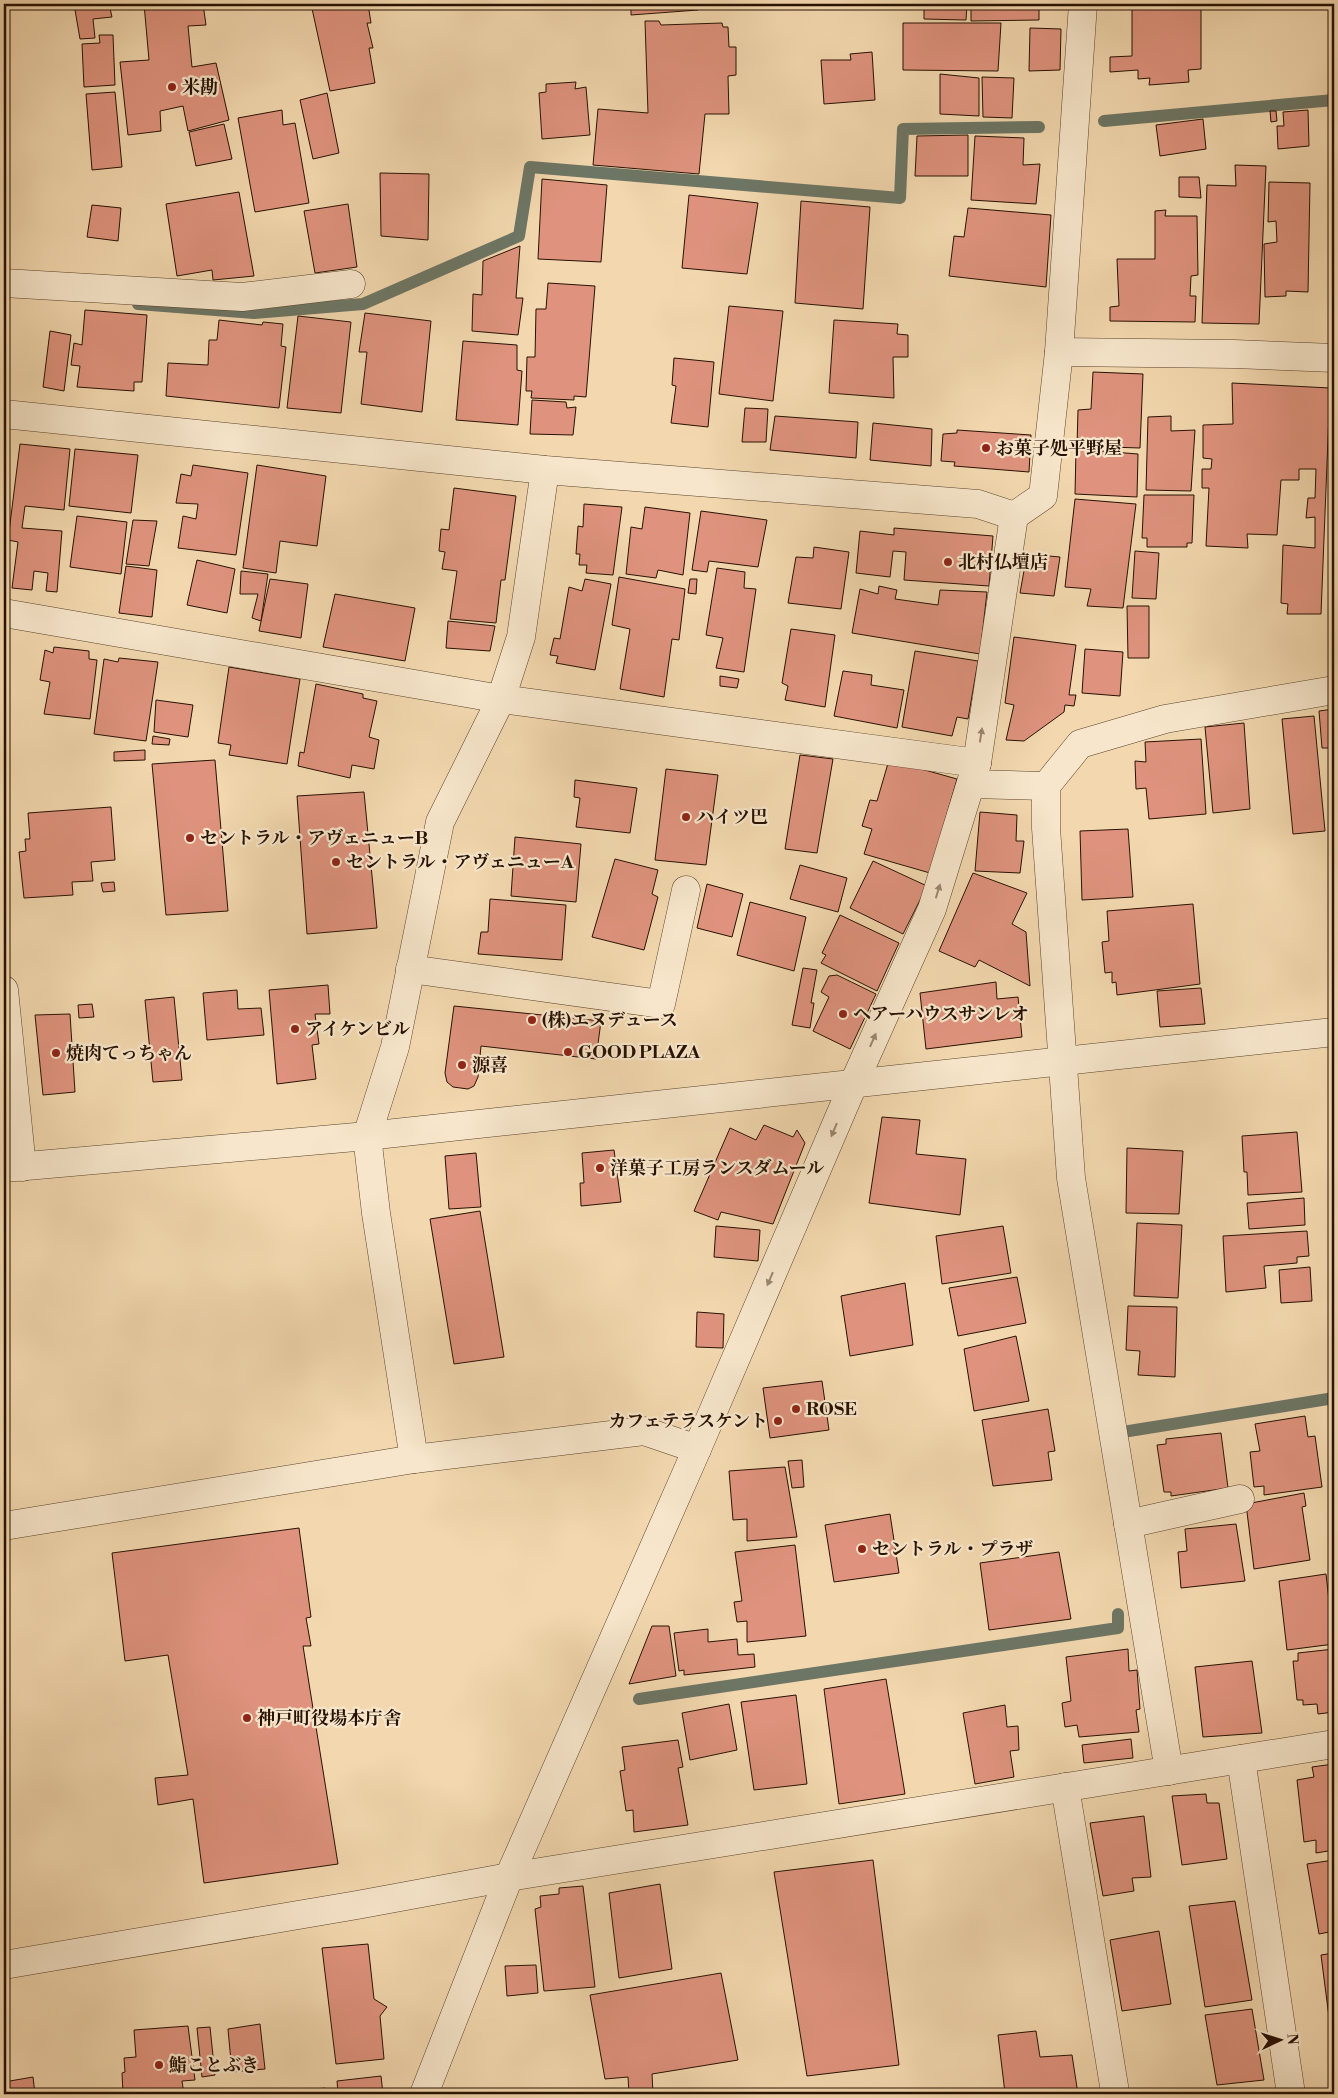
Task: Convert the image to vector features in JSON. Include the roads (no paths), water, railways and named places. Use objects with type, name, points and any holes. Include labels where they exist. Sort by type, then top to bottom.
[{"type":"street","points":[[424,2094],[509,1876],[697,1448],[853,1085],[932,908],[974,774],[1014,516],[1043,496],[1058,352],[1083,4]]},
{"type":"street","points":[[4,283],[242,297],[351,284]]},
{"type":"street","points":[[1058,352],[1234,354],[1334,358]]},
{"type":"street","points":[[4,414],[545,470],[978,504],[1014,516]]},
{"type":"street","points":[[414,1459],[376,1213],[367,1136],[394,1047],[440,822],[501,698],[521,637],[545,470]]},
{"type":"street","points":[[4,612],[501,698],[1046,786]]},
{"type":"street","points":[[1169,1771],[1071,1178],[1061,1062],[1046,828],[1046,786],[1080,744],[1166,719],[1334,690]]},
{"type":"street","points":[[410,969],[661,1004],[686,890]]},
{"type":"street","points":[[4,990],[13,1168],[367,1136],[1334,1032]]},
{"type":"street","points":[[4,1526],[414,1459],[644,1431],[697,1448]]},
{"type":"street","points":[[1128,1524],[1240,1499]]},
{"type":"street","points":[[4,1964],[358,1905],[509,1876],[1334,1744]]},
{"type":"street","points":[[1241,1759],[1291,2094]]},
{"type":"street","points":[[1065,1788],[1115,2092]]},
{"type":"waterway","points":[[1104,121],[1334,100]]},
{"type":"waterway","points":[[138,304],[254,313],[363,304],[519,236],[530,167],[900,198],[903,129],[1039,127]]},
{"type":"waterway","points":[[1129,1431],[1334,1398]]},
{"type":"waterway","points":[[639,1699],[1118,1628],[1118,1614]]},
{"type":"place","name":"米勘","points":[[172,87]]},
{"type":"place","name":"お菓子処平野屋","points":[[986,448]]},
{"type":"place","name":"北村仏壇店","points":[[948,562]]},
{"type":"place","name":"ハイツ巴","points":[[686,817]]},
{"type":"place","name":"セントラル・アヴェニューB","points":[[190,838]]},
{"type":"place","name":"セントラル・アヴェニューA","points":[[336,862]]},
{"type":"place","name":"ヘアーハウスサンレオ","points":[[843,1014]]},
{"type":"place","name":"(株)エヌデュース","points":[[532,1020]]},
{"type":"place","name":"アイケンビル","points":[[295,1029]]},
{"type":"place","name":"GOOD PLAZA","points":[[568,1052]]},
{"type":"place","name":"焼肉てっちゃん","points":[[56,1053]]},
{"type":"place","name":"源喜","points":[[462,1065]]},
{"type":"place","name":"洋菓子工房ランスダムール","points":[[600,1168]]},
{"type":"place","name":"ROSE","points":[[796,1409]]},
{"type":"place","name":"カフェテラスケント","points":[[778,1421]]},
{"type":"place","name":"セントラル・プラザ","points":[[862,1549]]},
{"type":"place","name":"神戸町役場本庁舎","points":[[247,1718]]},
{"type":"place","name":"鮨ことぶき","points":[[159,2065]]}]
